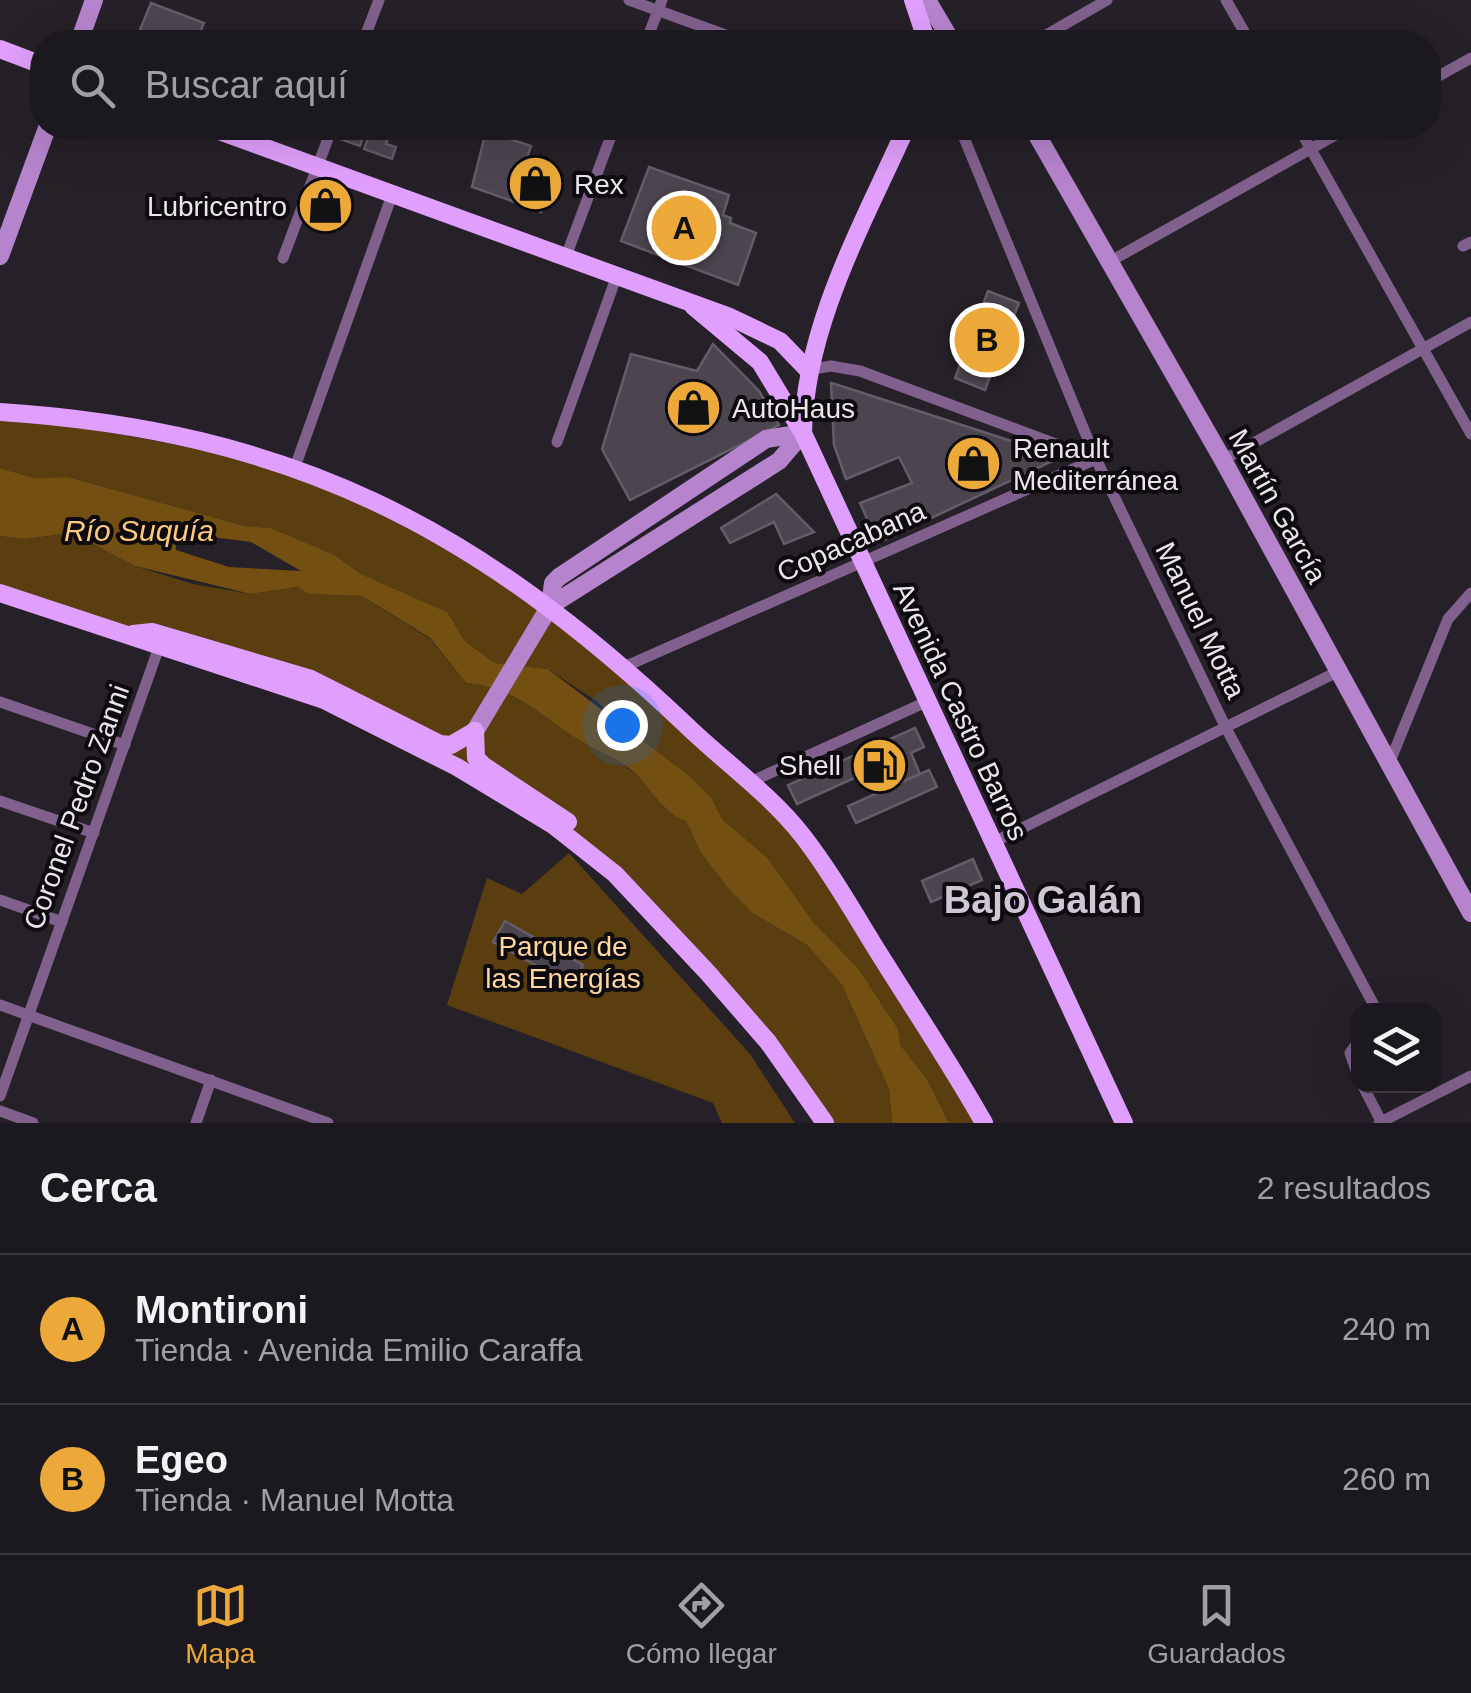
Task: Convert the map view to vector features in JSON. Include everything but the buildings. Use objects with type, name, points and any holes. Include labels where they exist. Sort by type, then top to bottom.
[{"type":"main road","points":[[83,30],[94,0]]},
{"type":"main road","points":[[914,0],[923,30]]},
{"type":"main road","points":[[927,0],[945,30]]},
{"type":"main road","points":[[0,49],[30,60]]},
{"type":"main road","points":[[0,256],[43,140]]},
{"type":"main road","points":[[244,140],[564,260],[730,317],[780,342],[808,370]]},
{"type":"main road","points":[[127,636],[152,632],[311,679],[440,744],[473,735],[546,613],[779,460],[802,433],[808,370],[821,328],[901,140]]},
{"type":"main road","name":"Martín García","points":[[1039,140],[1224,460],[1471,913]]},
{"type":"main road","name":"Avenida Castro Barros","points":[[693,306],[760,362],[802,433],[1124,1123]]},
{"type":"main road","points":[[780,342],[800,340],[821,328]]},
{"type":"main road","points":[[0,412],[177,436],[294,467],[396,509],[624,667],[795,827],[827,870],[984,1123]]},
{"type":"main road","points":[[0,593],[159,647],[288,685],[340,708],[489,786],[562,832],[615,874]]},
{"type":"main road","points":[[473,735],[476,758],[484,766],[579,831],[768,1042],[825,1123]]},
{"type":"street","points":[[368,30],[379,0]]},
{"type":"street","points":[[630,0],[660,5],[717,30]]},
{"type":"street","points":[[1055,30],[1107,0]]},
{"type":"street","points":[[1226,0],[1243,30]]},
{"type":"street","points":[[651,30],[660,5]]},
{"type":"street","points":[[1441,75],[1471,58]]},
{"type":"street","points":[[283,258],[327,140]]},
{"type":"street","points":[[564,260],[609,140]]},
{"type":"street","name":"Manuel Motta","points":[[965,140],[1096,459],[1226,728],[1373,1003]]},
{"type":"street","points":[[1307,140],[1471,434]]},
{"type":"street","points":[[1109,262],[1326,140]]},
{"type":"street","points":[[294,467],[392,195]]},
{"type":"street","points":[[556,442],[616,278]]},
{"type":"street","points":[[1224,460],[1471,322]]},
{"type":"street","points":[[808,370],[831,366],[860,370],[1096,459]]},
{"type":"street","name":"Copacabana","points":[[624,667],[1096,459]]},
{"type":"street","points":[[1389,764],[1448,619],[1471,592]]},
{"type":"street","name":"Coronel Pedro Zanni","points":[[0,1096],[159,647]]},
{"type":"street","points":[[992,843],[1337,672]]},
{"type":"street","points":[[0,702],[125,745]]},
{"type":"street","points":[[747,783],[926,702]]},
{"type":"street","points":[[0,801],[94,833]]},
{"type":"street","points":[[0,900],[62,922]]},
{"type":"street","points":[[0,1005],[328,1123]]},
{"type":"street","points":[[1366,1093],[1381,1123],[1471,1076]]},
{"type":"street","points":[[196,1123],[210,1080]]},
{"type":"street","points":[[0,1112],[33,1123]]},
{"type":"green space","points":[[0,412],[295,467],[550,606],[795,827],[984,1123],[949,1123],[928,1081],[899,1045],[898,1029],[858,968],[814,923],[768,858],[723,820],[711,797],[689,776],[661,759],[596,701],[548,669],[495,663],[465,641],[447,612],[361,574],[335,555],[271,528],[245,526],[68,477],[34,478],[0,468]]},
{"type":"green space","points":[[72,533],[135,566],[193,584],[251,594],[299,587],[309,594],[362,596],[430,639],[466,683],[514,697],[624,765],[669,812],[686,821],[701,853],[752,913],[807,945],[842,985],[889,1089],[892,1123],[825,1123],[768,1042],[572,839],[324,700],[0,593],[0,536],[25,539]]},
{"type":"green space","name":"Parque de las Energías","points":[[569,853],[750,1054],[795,1123],[722,1123],[713,1103],[447,1005],[487,878],[522,894]]},
{"type":"water","name":"Río Suquía","points":[[0,468],[34,478],[68,477],[245,526],[271,528],[335,555],[361,574],[447,612],[465,641],[495,663],[548,669],[689,776],[711,797],[723,820],[768,858],[814,923],[858,968],[898,1029],[900,1045],[928,1081],[949,1123],[892,1123],[889,1089],[842,985],[807,945],[752,913],[727,887],[701,853],[686,821],[670,812],[624,765],[514,697],[466,683],[430,638],[362,596],[309,594],[298,587],[251,594],[135,566],[72,533],[25,539],[0,536]],"holes":[[[175,536],[251,542],[301,571],[229,567],[176,550]]]},
{"type":"place","name":"Rex","points":[[535,184]]},
{"type":"place","name":"Lubricentro","points":[[326,206]]},
{"type":"place","name":"Montironi","points":[[684,228]]},
{"type":"place","name":"Egeo","points":[[987,340]]},
{"type":"place","name":"AutoHaus","points":[[693,408]]},
{"type":"place","name":"Renault Mediterránea","points":[[974,464]]},
{"type":"place","name":"Shell","points":[[880,765]]},
{"type":"district","name":"Bajo Galán","points":[[1043,900]]}]
